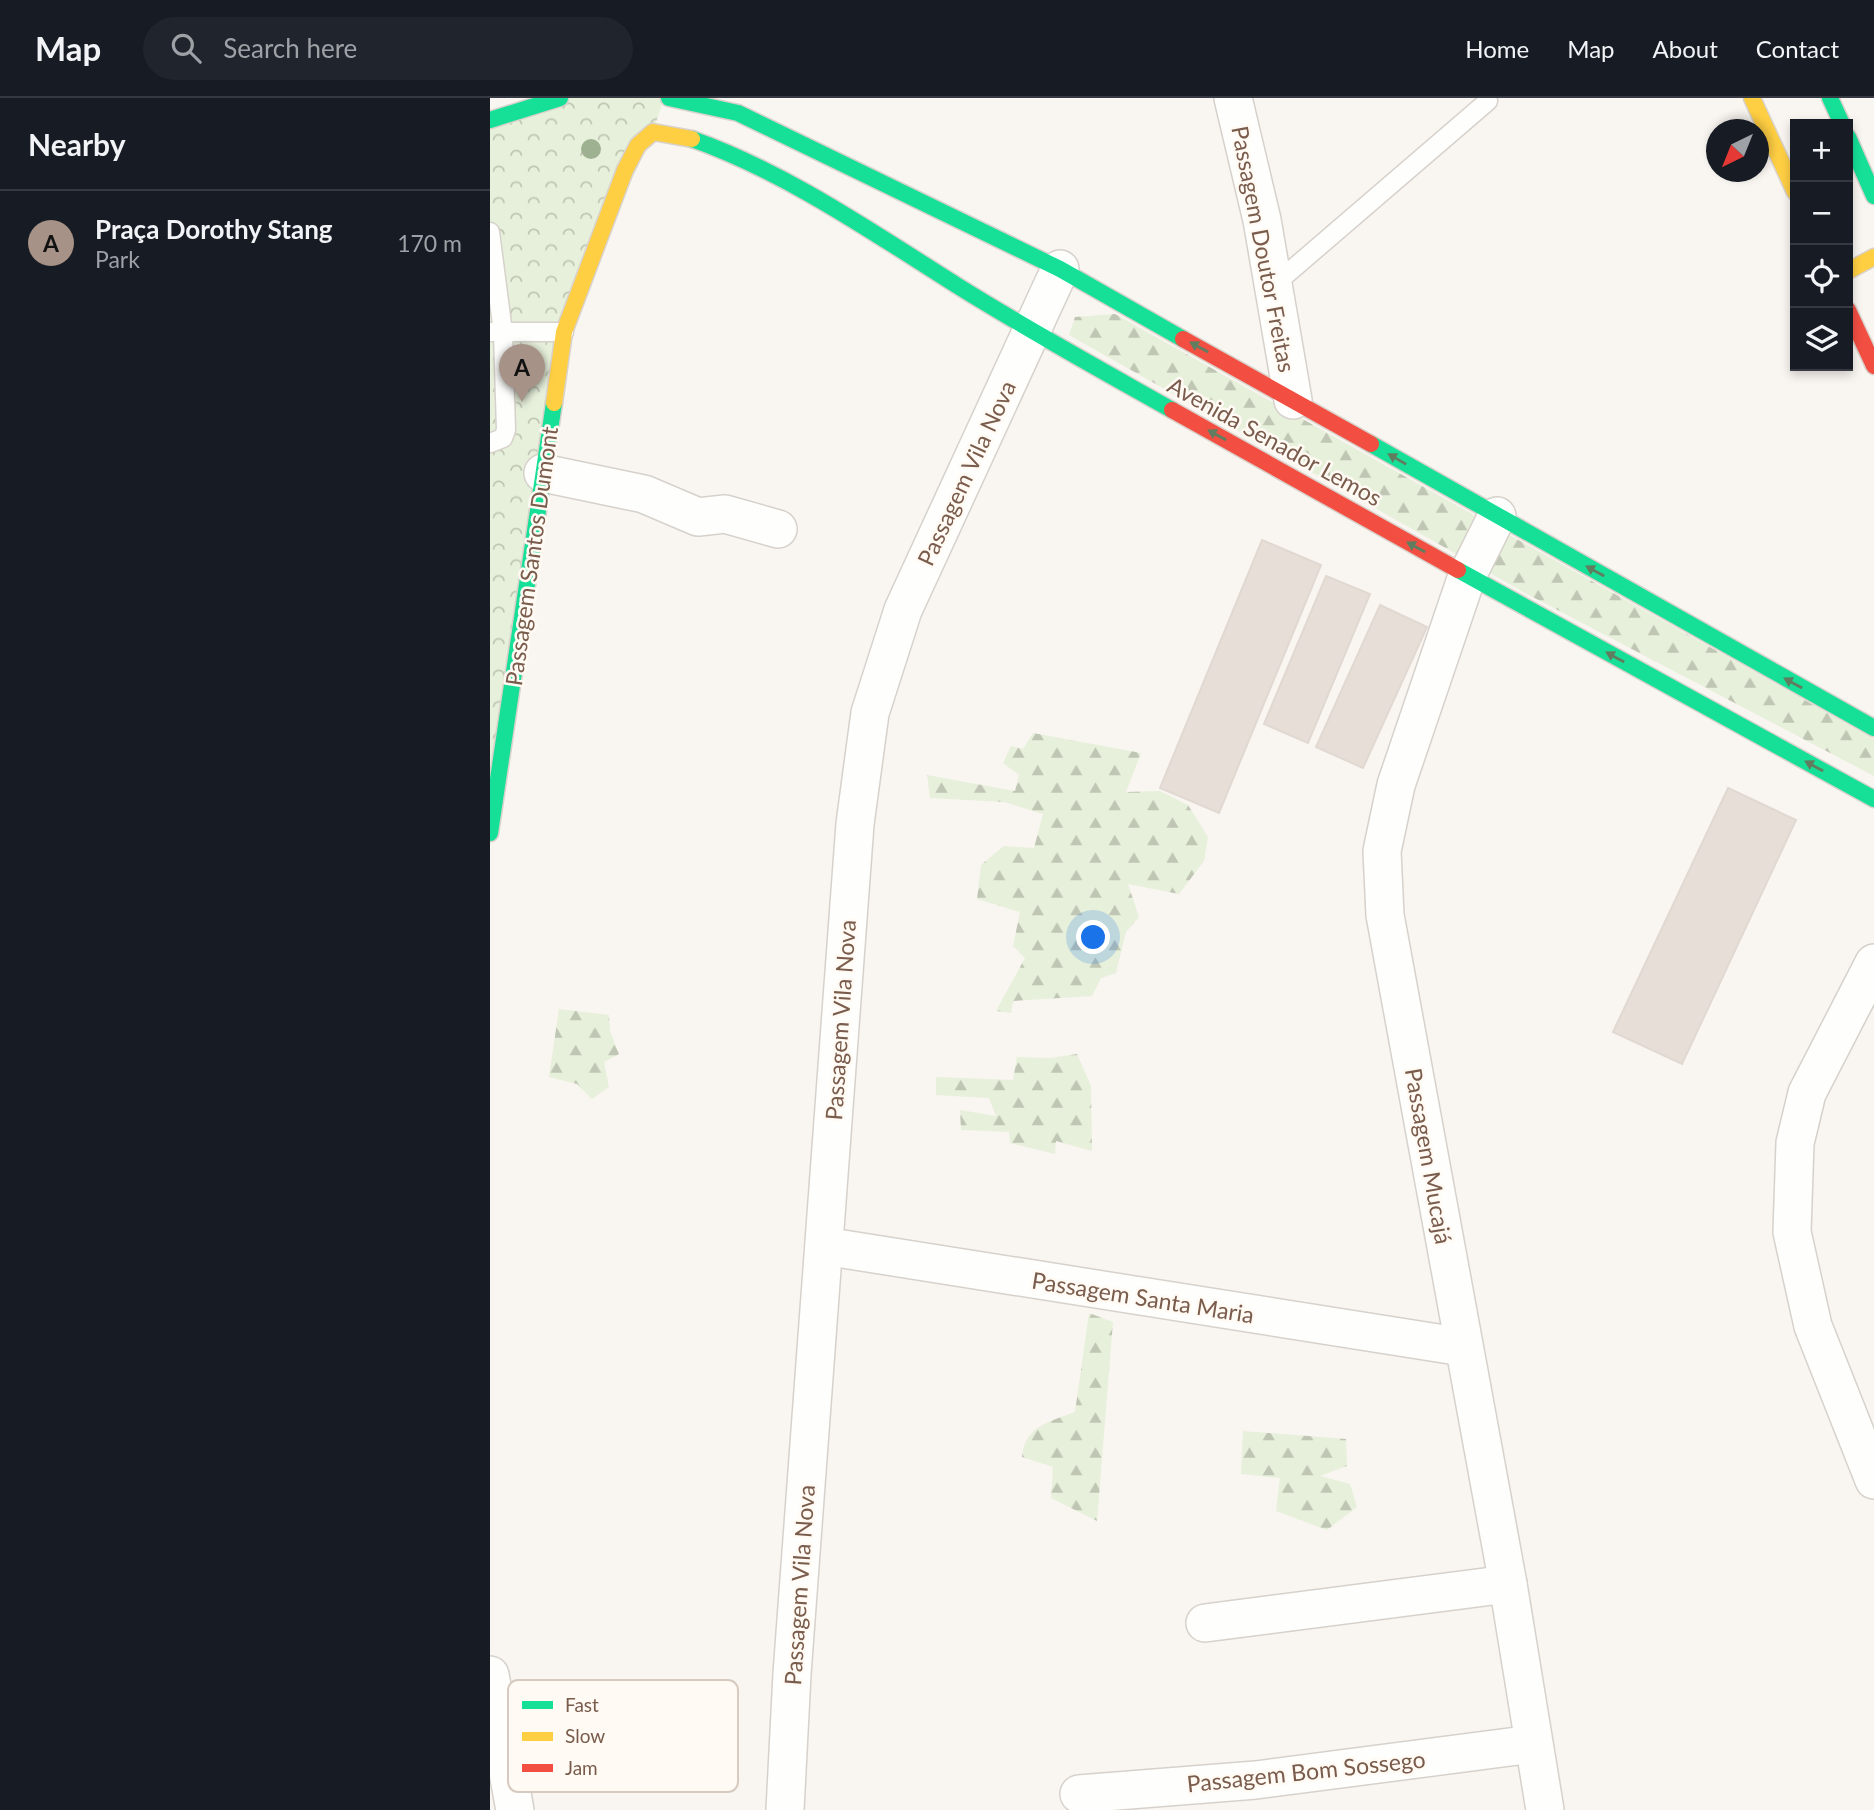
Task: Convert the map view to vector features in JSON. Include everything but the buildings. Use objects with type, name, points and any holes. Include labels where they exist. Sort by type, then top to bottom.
[{"type":"street","points":[[490,120],[560,98]]},
{"type":"street","name":"Avenida Senador Lemos","points":[[669,98],[738,106],[1060,269],[1874,728]]},
{"type":"street","name":"Passagem Doutor Freitas","points":[[1233,98],[1262,220],[1293,401]]},
{"type":"street","points":[[1752,98],[1790,170]]},
{"type":"street","points":[[1830,98],[1840,119]]},
{"type":"street","name":"Avenida Senador Lemos","points":[[653,132],[680,133],[797,187],[1031,330],[1467,576],[1874,799]]},
{"type":"street","name":"Passagem Santos Dumont","points":[[490,834],[564,332],[625,170],[638,145],[653,132]]},
{"type":"street","points":[[1853,153],[1874,196]]},
{"type":"street","points":[[1853,268],[1874,257]]},
{"type":"street","name":"Passagem Vila Nova","points":[[785,1810],[792,1674],[855,824],[870,713],[903,610],[1060,269]]},
{"type":"street","points":[[1853,321],[1874,366]]},
{"type":"street","points":[[543,473],[645,494],[698,517],[724,514],[778,529]]},
{"type":"street","name":"Passagem Mucajá","points":[[1497,516],[1467,576],[1396,785],[1382,851],[1385,915],[1508,1584],[1532,1744],[1545,1810]]},
{"type":"street","points":[[1874,964],[1807,1093],[1795,1143],[1792,1232],[1813,1326],[1874,1480]]},
{"type":"street","name":"Passagem Santa Maria","points":[[824,1246],[1463,1347]]},
{"type":"street","points":[[1205,1623],[1508,1584]]},
{"type":"street","points":[[490,1675],[508,1772]]},
{"type":"street","name":"Passagem Bom Sossego","points":[[1079,1794],[1256,1780],[1532,1744]]},
{"type":"street","points":[[512,1792],[515,1810]]},
{"type":"lane","points":[[1274,285],[1488,101]]},
{"type":"lane","points":[[490,232],[506,430],[503,438],[490,443]]},
{"type":"lane","points":[[497,332],[564,332]]},
{"type":"green space","points":[[560,98],[664,98],[653,132],[564,332],[490,833],[490,120]]},
{"type":"green space","points":[[1115,314],[1874,739],[1874,776],[1527,594],[1069,335],[1075,317]]},
{"type":"green space","points":[[1033,733],[1141,753],[1126,792],[1160,791],[1188,805],[1208,837],[1204,861],[1179,894],[1128,884],[1139,917],[1126,932],[1116,973],[1101,978],[1092,996],[1013,1001],[1011,1013],[996,1011],[1025,958],[1013,946],[1020,912],[977,899],[981,865],[1004,846],[1034,848],[1043,814],[1004,802],[930,798],[927,775],[1015,791],[1019,775],[1003,763],[1011,746],[1023,749]]},
{"type":"green space","points":[[559,1009],[609,1015],[610,1031],[619,1054],[604,1062],[609,1087],[592,1099],[577,1084],[549,1077]]},
{"type":"green space","points":[[1077,1054],[1091,1086],[1092,1151],[1056,1141],[1055,1154],[1010,1143],[1009,1132],[961,1130],[960,1110],[996,1116],[989,1098],[936,1095],[936,1077],[1013,1080],[1017,1057],[1050,1058]]},
{"type":"green space","points":[[1089,1313],[1113,1322],[1097,1521],[1051,1498],[1053,1467],[1022,1457],[1024,1446],[1033,1431],[1075,1412]]},
{"type":"green space","points":[[1243,1431],[1346,1439],[1347,1466],[1320,1476],[1350,1484],[1357,1507],[1327,1530],[1276,1511],[1280,1478],[1241,1474]]},
{"type":"traffic: fast","points":[[490,120],[560,98]]},
{"type":"traffic: fast","points":[[669,98],[738,113],[1060,269],[1183,339]]},
{"type":"traffic: fast","points":[[1830,98],[1840,119]]},
{"type":"traffic: fast","points":[[692,139],[728,153],[797,187],[1013,320],[1172,410]]},
{"type":"traffic: fast","points":[[1853,148],[1874,196]]},
{"type":"traffic: fast","points":[[490,833],[554,403]]},
{"type":"traffic: fast","points":[[1371,444],[1874,728]]},
{"type":"traffic: fast","points":[[1458,570],[1874,799]]},
{"type":"traffic: slow","points":[[1752,98],[1790,182]]},
{"type":"traffic: slow","points":[[554,403],[564,332],[625,170],[638,145],[653,132],[692,139]]},
{"type":"traffic: slow","points":[[1853,268],[1874,257]]},
{"type":"traffic: jam","points":[[1853,321],[1874,366]]},
{"type":"traffic: jam","points":[[1183,339],[1371,444]]},
{"type":"traffic: jam","points":[[1172,410],[1458,570]]},
{"type":"place","name":"Praça Dorothy Stang","points":[[522,402]]}]
